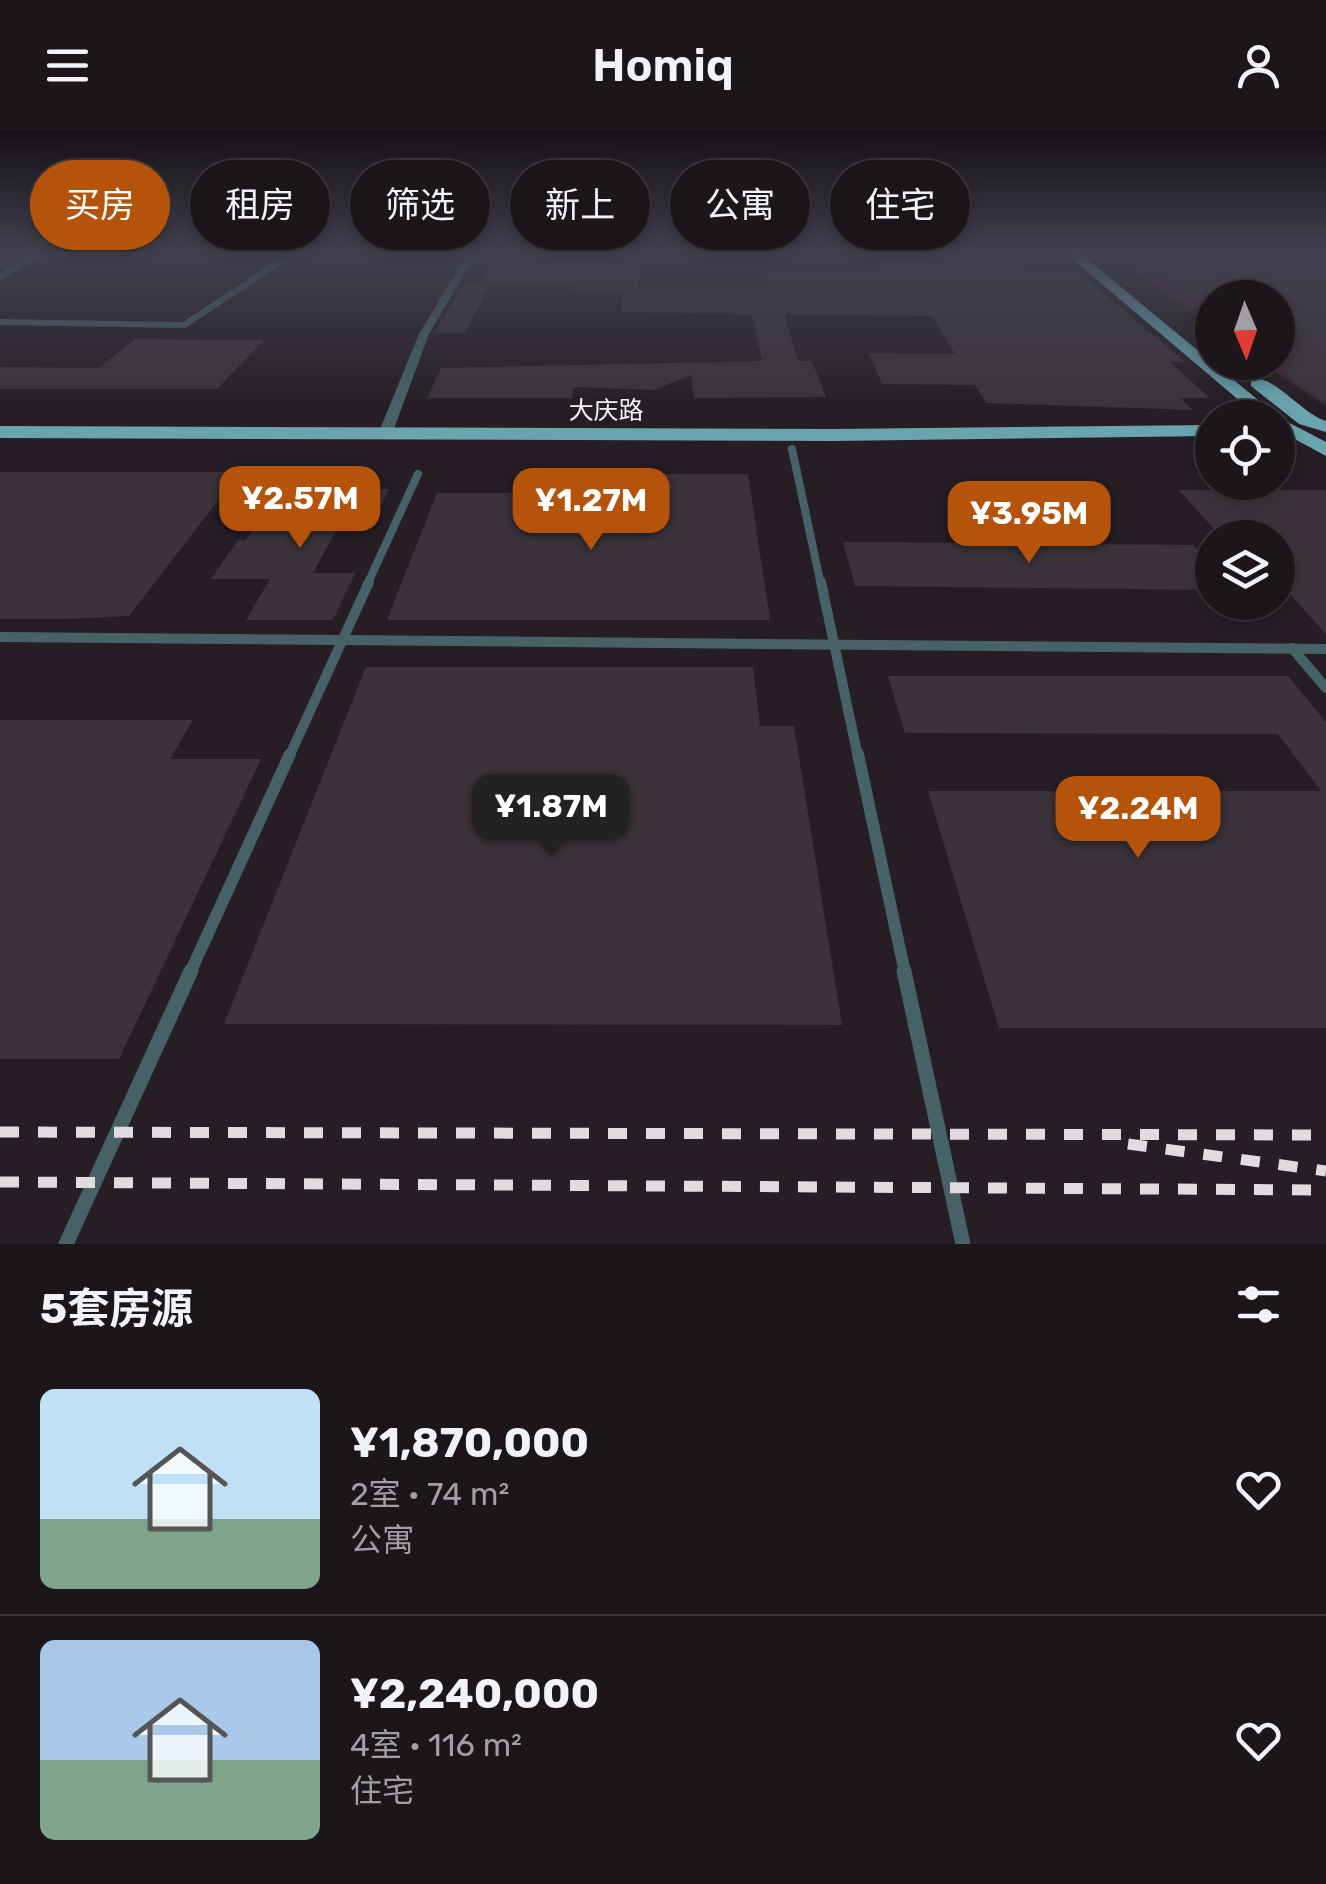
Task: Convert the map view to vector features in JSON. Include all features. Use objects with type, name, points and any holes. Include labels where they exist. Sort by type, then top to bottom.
[{"type":"main road","points":[[1129,303],[1244,400]]},
{"type":"main road","points":[[1155,303],[1195,335]]},
{"type":"main road","points":[[1254,380],[1305,420],[1326,427]]},
{"type":"main road","points":[[1295,423],[1305,420]]},
{"type":"main road","name":"大庆路","points":[[0,432],[1195,430]]},
{"type":"main road","points":[[1295,436],[1324,448]]},
{"type":"main road","name":"大庆路","points":[[0,446],[1195,446]]},
{"type":"street","points":[[0,322],[185,325],[219,303]]},
{"type":"street","points":[[385,434],[424,334],[443,303]]},
{"type":"lane","points":[[792,449],[963,1244]]},
{"type":"lane","points":[[66,1244],[418,474]]},
{"type":"lane","points":[[0,638],[1326,649]]},
{"type":"lane","points":[[1292,648],[1326,688]]},
{"type":"shaded area","points":[[1179,303],[1195,303],[1195,314]]},
{"type":"shaded area","points":[[1295,303],[1326,303],[1326,406],[1287,380],[1295,380]]},
{"type":"building","points":[[452,303],[481,303],[465,333],[434,333]]},
{"type":"building","points":[[622,303],[1115,303],[1185,362],[1170,362],[1210,398],[1180,398],[1193,410],[986,403],[975,385],[882,384],[869,353],[955,354],[932,316],[784,314],[798,361],[812,361],[826,397],[694,398],[691,375],[654,390],[574,387],[572,398],[427,398],[441,368],[762,361],[752,314],[621,312]]},
{"type":"building","points":[[1295,303],[1326,303],[1326,405],[1294,380]]},
{"type":"building","points":[[135,339],[264,340],[217,389],[0,389],[0,367],[99,368]]},
{"type":"building","points":[[0,472],[240,472],[129,616],[0,619]]},
{"type":"building","points":[[572,474],[748,474],[770,620],[387,620],[437,493],[569,493]]},
{"type":"building","points":[[280,489],[389,489],[371,527],[338,527],[313,573],[355,573],[333,620],[246,620],[270,579],[211,579],[238,540],[246,540]]},
{"type":"building","points":[[1179,490],[1195,490],[1195,500],[1295,500],[1295,490],[1326,490],[1326,634],[1295,600],[1295,520],[1206,520]]},
{"type":"building","points":[[843,542],[1195,548],[1195,590],[855,586]]},
{"type":"building","points":[[366,667],[753,667],[760,726],[794,726],[842,1025],[224,1024]]},
{"type":"building","points":[[888,676],[1288,676],[1326,722],[1326,1028],[999,1028],[928,791],[1321,791],[1278,734],[905,733]]},
{"type":"building","points":[[0,720],[193,720],[170,759],[261,759],[119,1059],[0,1059]]},
{"type":"railway","points":[[0,1132],[1326,1135]]},
{"type":"railway","points":[[1128,1144],[1326,1171]]},
{"type":"railway","points":[[0,1182],[1326,1190]]}]
